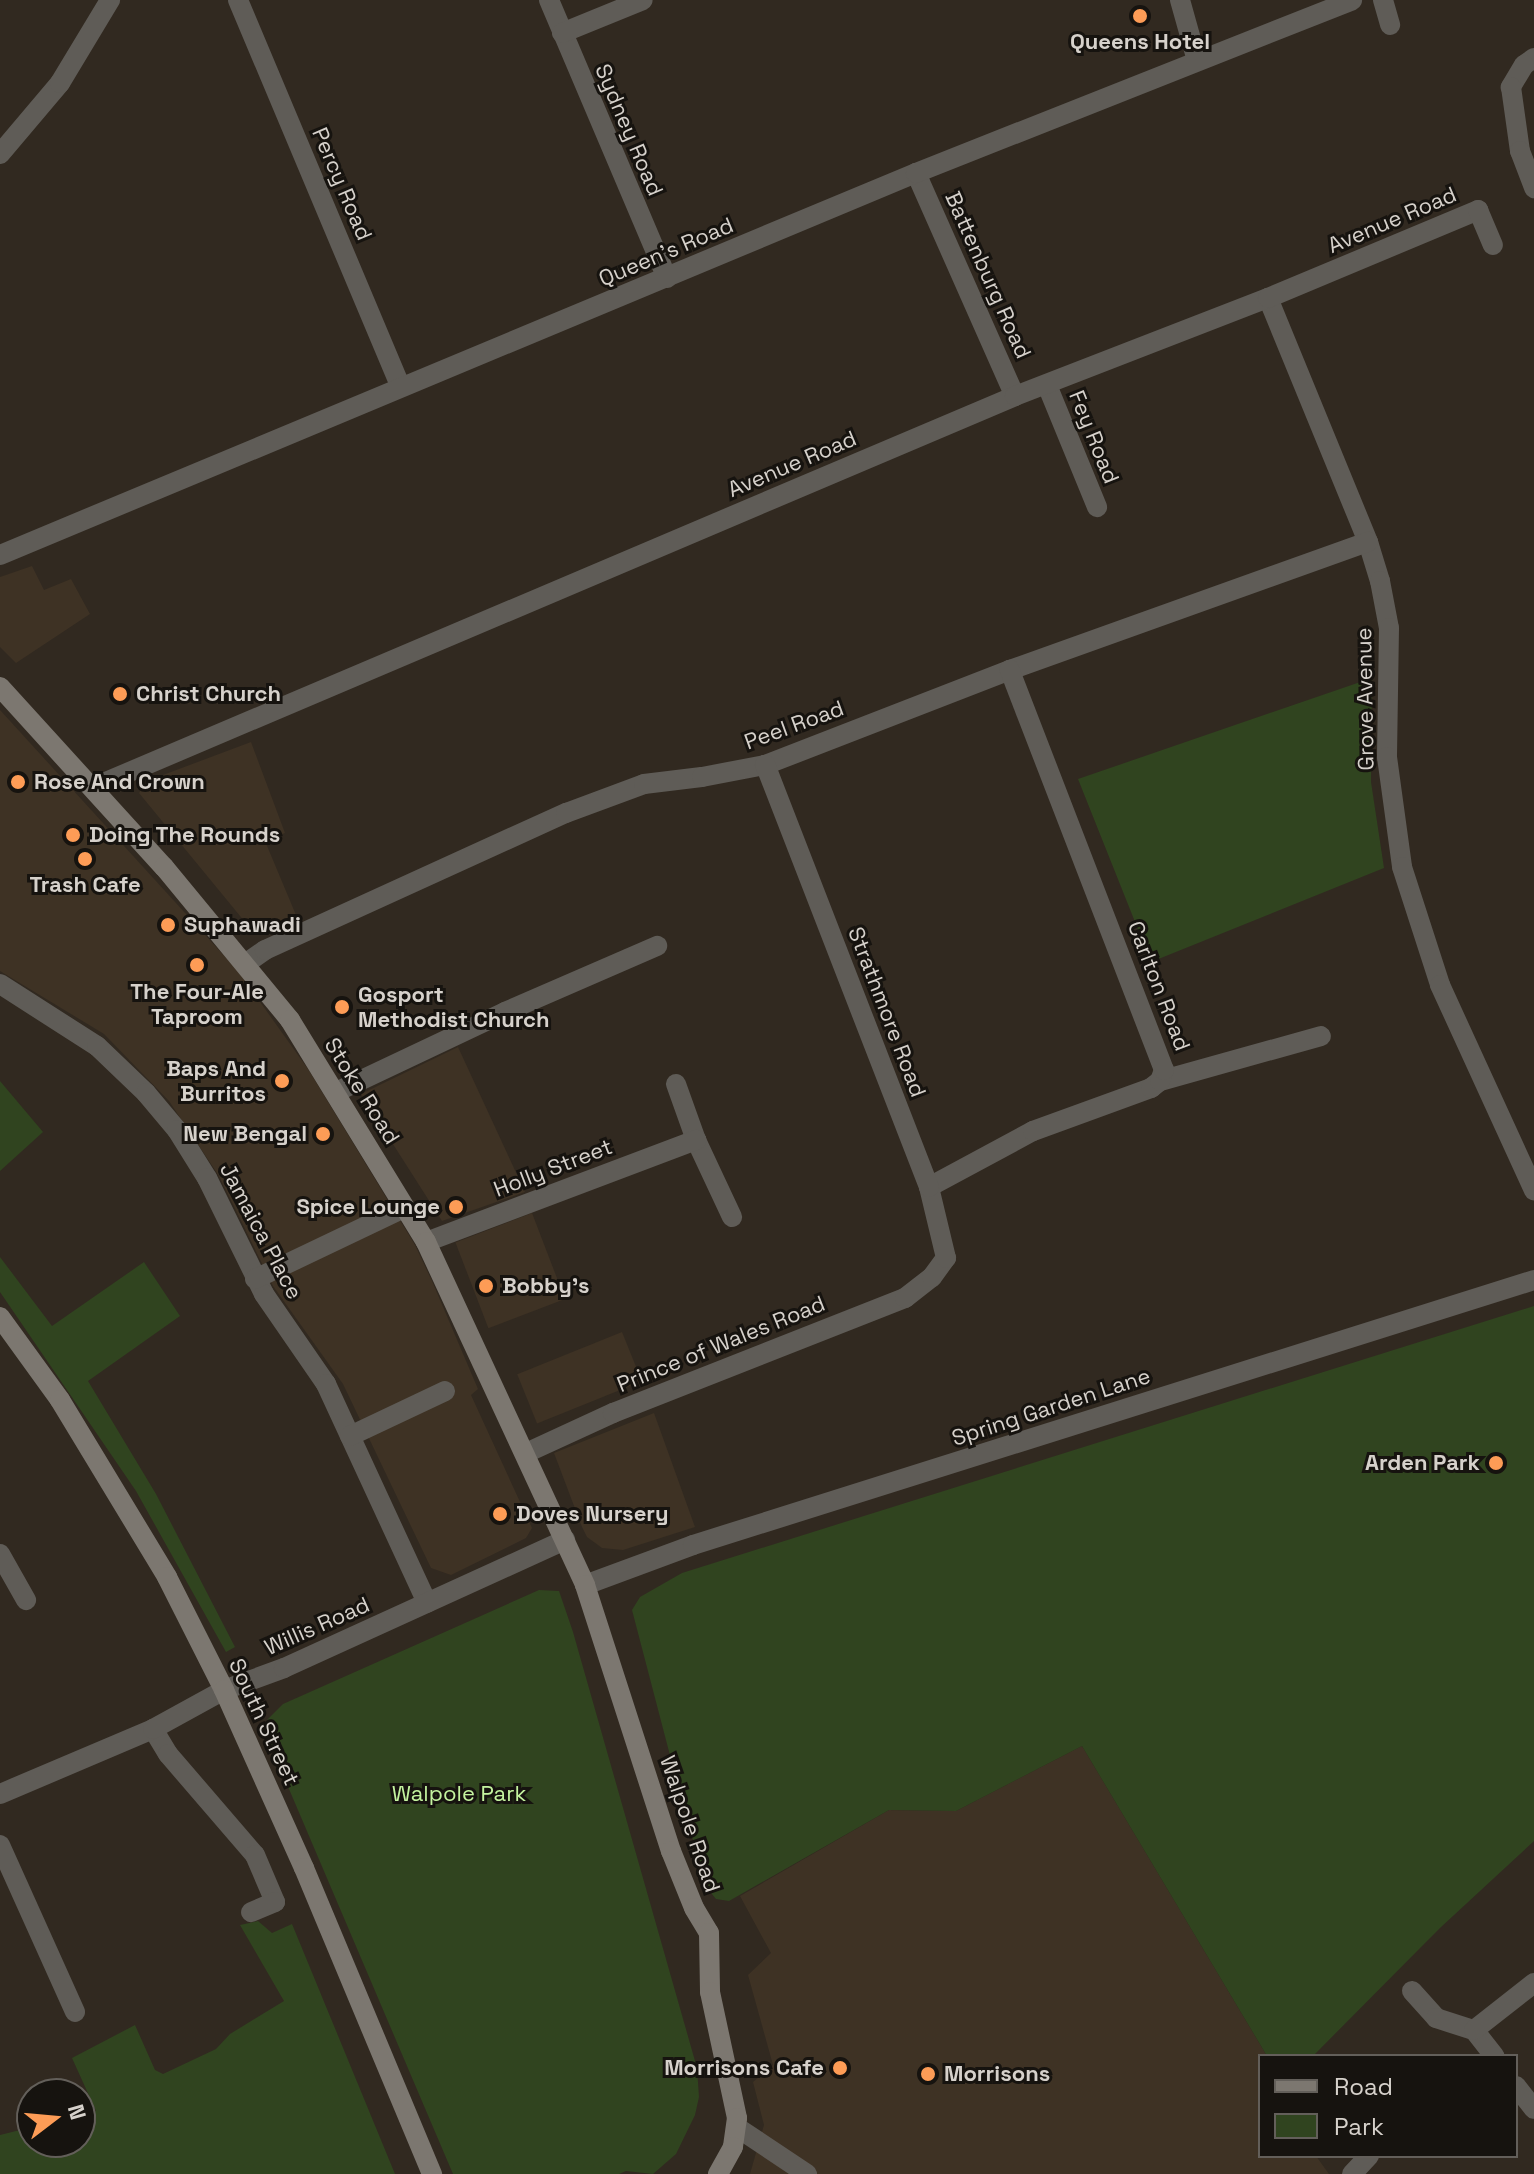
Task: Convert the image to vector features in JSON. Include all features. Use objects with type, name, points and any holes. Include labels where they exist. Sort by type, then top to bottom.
[{"type":"street","points":[[0,154],[60,83],[110,0]]},
{"type":"street","name":"Percy Road","points":[[238,0],[401,387]]},
{"type":"street","name":"Sydney Road","points":[[549,0],[667,278]]},
{"type":"street","points":[[562,33],[643,0]]},
{"type":"street","points":[[1180,0],[1197,61]]},
{"type":"street","name":"Queen's Road","points":[[0,555],[916,173],[1352,0]]},
{"type":"street","points":[[1383,0],[1390,25]]},
{"type":"street","points":[[1534,58],[1524,65],[1511,87],[1520,151],[1534,188]]},
{"type":"street","name":"Battenburg Road","points":[[916,173],[1015,396]]},
{"type":"street","name":"Avenue Road","points":[[94,787],[1015,396],[1268,298],[1478,210],[1493,245]]},
{"type":"street","name":"Grove Avenue","points":[[1268,298],[1368,542],[1389,628],[1387,757],[1402,867],[1440,985],[1534,1190]]},
{"type":"street","name":"Fey Road","points":[[1047,385],[1097,507]]},
{"type":"street","name":"Peel Road","points":[[245,964],[265,950],[566,813],[644,784],[765,765],[1010,670],[1368,542]]},
{"type":"street","name":"Carlton Road","points":[[929,1187],[1033,1131],[1151,1088],[1160,1081],[1164,1070],[1162,1057],[1010,670]]},
{"type":"street","name":"Stoke Road","points":[[0,687],[94,787],[290,1020],[426,1242],[585,1585]]},
{"type":"street","name":"Strathmore Road","points":[[765,765],[929,1187],[946,1258],[932,1277]]},
{"type":"street","points":[[336,1092],[505,1012],[657,946]]},
{"type":"street","name":"Jamaica Place","points":[[0,984],[82,1034],[146,1093],[200,1166],[255,1279],[318,1369],[427,1603]]},
{"type":"street","points":[[1160,1081],[1321,1036]]},
{"type":"street","points":[[676,1084],[696,1140],[732,1217]]},
{"type":"street","name":"Holly Street","points":[[426,1242],[696,1140]]},
{"type":"street","points":[[255,1279],[404,1208]]},
{"type":"street","name":"Prince of Wales Road","points":[[526,1453],[613,1413],[905,1298],[932,1277]]},
{"type":"street","name":"Spring Garden Lane","points":[[585,1585],[693,1545],[1534,1280]]},
{"type":"street","name":"South Street","points":[[0,1317],[60,1400],[167,1577],[224,1690],[304,1868],[432,2174]]},
{"type":"street","points":[[350,1436],[445,1391]]},
{"type":"street","name":"Willis Road","points":[[0,1794],[153,1729],[224,1690],[284,1668],[565,1540]]},
{"type":"street","points":[[0,1554],[17,1593]]},
{"type":"street","name":"Walpole Road","points":[[585,1585],[671,1851],[694,1908],[709,1933],[710,1992],[735,2099],[738,2128]]},
{"type":"street","points":[[153,1729],[168,1754],[248,1844],[279,1911],[251,1912]]},
{"type":"street","points":[[0,1845],[75,2012]]},
{"type":"street","points":[[1474,2030],[1534,1983]]},
{"type":"street","points":[[1412,1991],[1436,2018],[1474,2030],[1492,2054]]},
{"type":"street","points":[[1518,2089],[1534,2109]]},
{"type":"street","points":[[718,2174],[729,2156],[738,2128],[807,2174]]},
{"type":"street","points":[[1352,2174],[1367,2158]]},
{"type":"shaded area","points":[[32,566],[44,590],[71,579],[90,614],[16,663],[0,647],[0,577]]},
{"type":"shaded area","points":[[0,710],[238,971],[308,1069],[415,1245],[432,1281],[478,1389],[471,1395],[532,1528],[526,1538],[451,1575],[431,1568],[343,1384],[273,1286],[219,1176],[169,1101],[104,1034],[0,971]]},
{"type":"shaded area","points":[[251,742],[285,833],[265,841],[296,915],[254,933],[139,793],[147,781]]},
{"type":"shaded area","points":[[458,1047],[525,1192],[442,1221],[361,1094]]},
{"type":"shaded area","points":[[532,1213],[565,1299],[488,1328],[455,1242]]},
{"type":"shaded area","points":[[622,1332],[642,1381],[537,1423],[517,1374]]},
{"type":"shaded area","points":[[654,1413],[695,1527],[623,1550],[602,1548],[587,1537],[554,1453]]},
{"type":"shaded area","points":[[1082,1746],[1266,2054],[1258,2054],[1258,2158],[1317,2158],[1329,2174],[750,2174],[764,2125],[753,2082],[773,2065],[748,1975],[771,1953],[740,1896],[889,1810],[956,1811]]},
{"type":"green space","points":[[1372,678],[1371,782],[1384,868],[1151,962],[1078,779]]},
{"type":"green space","points":[[0,1081],[43,1132],[0,1171]]},
{"type":"green space","points":[[0,1257],[52,1326],[144,1262],[180,1316],[88,1381],[156,1494],[235,1647],[226,1652],[136,1491],[0,1292]]},
{"type":"green space","points":[[1534,1306],[1534,1841],[1440,1928],[1315,2054],[1266,2054],[1082,1746],[956,1811],[889,1810],[729,1901],[716,1899],[711,1893],[689,1828],[632,1610],[640,1597],[682,1573]]},
{"type":"green space","name":"Walpole Park","points":[[539,1590],[559,1591],[573,1632],[697,2068],[699,2097],[695,2115],[676,2154],[653,2174],[626,2171],[619,2174],[453,2174],[266,1735],[267,1720],[283,1704]]},
{"type":"green space","points":[[258,1921],[272,1933],[292,1924],[395,2174],[0,2174],[0,2135],[16,2131],[16,2158],[96,2158],[96,2078],[81,2078],[72,2058],[135,2025],[155,2070],[163,2074],[216,2049],[230,2034],[284,2001],[240,1925]]},
{"type":"place","name":"Queens Hotel","points":[[1140,16]]},
{"type":"place","name":"Christ Church","points":[[120,694]]},
{"type":"place","name":"Rose And Crown","points":[[18,782]]},
{"type":"place","name":"Doing The Rounds","points":[[73,835]]},
{"type":"place","name":"Trash Cafe","points":[[85,859]]},
{"type":"place","name":"Suphawadi","points":[[168,925]]},
{"type":"place","name":"The Four-Ale Taproom","points":[[197,965]]},
{"type":"place","name":"Gosport Methodist Church","points":[[342,1007]]},
{"type":"place","name":"Baps And Burritos","points":[[282,1081]]},
{"type":"place","name":"New Bengal","points":[[323,1134]]},
{"type":"place","name":"Spice Lounge","points":[[456,1207]]},
{"type":"place","name":"Bobby's","points":[[486,1286]]},
{"type":"place","name":"Arden Park","points":[[1496,1463]]},
{"type":"place","name":"Doves Nursery","points":[[500,1514]]},
{"type":"place","name":"Morrisons Cafe","points":[[840,2068]]},
{"type":"place","name":"Morrisons","points":[[928,2074]]}]
